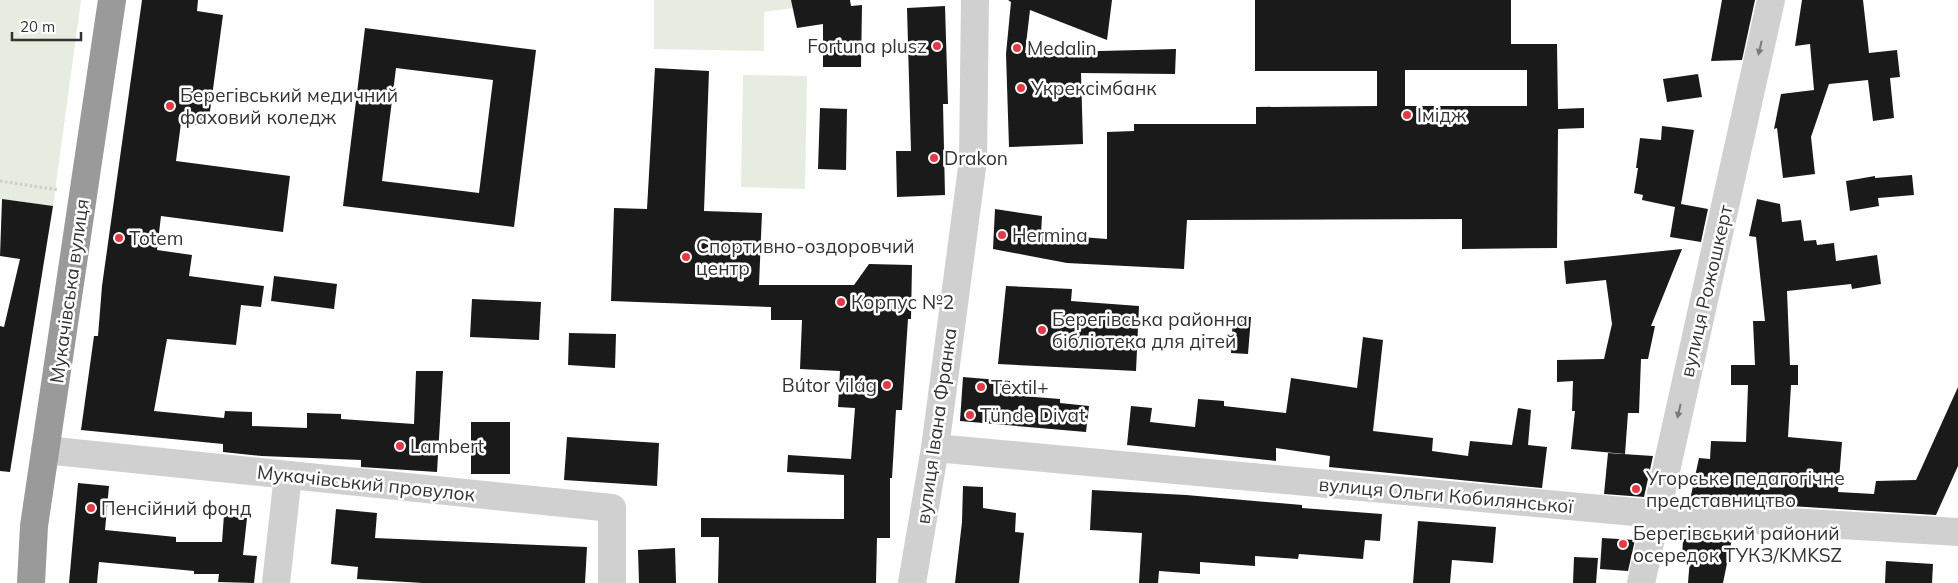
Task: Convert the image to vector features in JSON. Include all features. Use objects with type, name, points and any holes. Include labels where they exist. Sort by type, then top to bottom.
[{"type":"highway","name":"Мукачівська вулиця","points":[[31,583],[34,526],[112,0]]},
{"type":"street","name":"вулиця Івана Франка","points":[[912,583],[934,448],[973,160],[975,0]]},
{"type":"street","name":"вулиця Рожошкерт","points":[[1641,583],[1771,0]]},
{"type":"street","name":"вулиця Ольги Кобилянської","points":[[934,448],[1656,514],[1958,532]]},
{"type":"street","name":"Мукачівський провулок","points":[[46,450],[612,508],[612,583]]},
{"type":"street","points":[[276,583],[288,475]]},
{"type":"path","points":[[0,181],[83,193]]},
{"type":"shaded area","points":[[0,0],[81,0],[53,206],[0,199]]},
{"type":"shaded area","points":[[654,0],[792,0],[793,8],[764,12],[764,51],[654,49]]},
{"type":"shaded area","points":[[743,75],[807,76],[805,189],[741,187]]},
{"type":"building","points":[[142,0],[198,0],[197,11],[223,15],[208,126],[181,123],[176,161],[290,176],[283,232],[161,216],[157,250],[192,255],[189,276],[264,286],[261,307],[241,305],[236,345],[167,339],[154,411],[224,418],[225,411],[252,412],[252,426],[307,428],[307,413],[341,414],[341,419],[414,424],[416,371],[443,371],[437,472],[361,467],[361,460],[262,456],[223,452],[223,444],[81,430],[94,336],[98,336],[102,286]]},
{"type":"building","points":[[791,0],[850,0],[851,6],[862,5],[861,67],[823,67],[823,24],[797,28]]},
{"type":"building","points":[[1008,0],[1112,0],[1107,40],[1030,10],[1025,53],[1176,49],[1175,74],[1081,73],[1083,144],[1009,147],[1006,54],[1011,2]]},
{"type":"building","name":"Імідж","points":[[1255,0],[1511,0],[1511,44],[1557,44],[1558,109],[1584,108],[1584,128],[1558,129],[1557,248],[1462,249],[1462,219],[1187,220],[1184,269],[1067,263],[993,249],[995,209],[1042,216],[1041,234],[1107,239],[1107,132],[1134,131],[1134,124],[1256,124],[1256,107],[1377,106],[1377,71],[1255,71]],"holes":[[[1405,70],[1527,70],[1527,106],[1405,106]]]},
{"type":"building","points":[[1722,0],[1755,0],[1742,60],[1711,61]]},
{"type":"building","points":[[1802,0],[1863,0],[1869,53],[1897,50],[1900,77],[1890,78],[1894,118],[1873,121],[1868,80],[1829,84],[1811,137],[1815,174],[1783,178],[1777,128],[1774,129],[1781,94],[1814,90],[1810,44],[1795,46]]},
{"type":"building","points":[[945,6],[948,104],[943,104],[945,195],[897,197],[896,151],[911,151],[907,8]]},
{"type":"building","points":[[365,28],[536,50],[514,227],[343,206]],"holes":[[[396,68],[493,80],[479,193],[382,181]]]},
{"type":"building","points":[[655,68],[709,71],[704,211],[762,213],[759,285],[854,285],[869,264],[912,265],[911,319],[908,319],[902,410],[896,410],[892,478],[890,478],[890,538],[877,538],[876,583],[718,583],[719,537],[701,537],[701,518],[844,519],[844,475],[787,472],[788,455],[851,459],[855,408],[838,407],[840,371],[800,369],[802,320],[771,320],[771,307],[611,301],[614,208],[647,209]]},
{"type":"building","points":[[1698,74],[1702,97],[1667,102],[1663,79]]},
{"type":"building","points":[[820,108],[847,109],[846,170],[818,169]]},
{"type":"building","points":[[1662,126],[1694,130],[1681,204],[1708,209],[1701,242],[1670,237],[1675,207],[1642,200],[1643,195],[1634,193],[1640,138],[1661,140]]},
{"type":"building","points":[[1912,175],[1914,195],[1878,198],[1879,206],[1850,211],[1846,181],[1875,176],[1875,178]]},
{"type":"building","points":[[2,199],[53,206],[10,472],[0,471],[0,326],[4,327],[20,259],[0,256]]},
{"type":"building","points":[[1757,199],[1780,204],[1782,222],[1801,220],[1804,241],[1816,240],[1817,245],[1834,243],[1836,261],[1877,255],[1881,284],[1852,289],[1851,284],[1787,291],[1790,365],[1798,365],[1798,385],[1791,385],[1788,437],[1842,442],[1838,492],[1874,494],[1876,481],[1916,480],[1958,387],[1958,466],[1936,515],[1690,500],[1699,458],[1710,459],[1711,441],[1746,442],[1748,385],[1731,385],[1731,365],[1755,365],[1753,321],[1765,321],[1756,237],[1749,236]]},
{"type":"building","points":[[1682,249],[1651,326],[1655,326],[1648,359],[1641,359],[1639,413],[1628,413],[1625,454],[1571,449],[1575,411],[1572,411],[1573,381],[1557,382],[1557,360],[1604,359],[1612,324],[1606,280],[1566,284],[1564,261]]},
{"type":"building","points":[[274,276],[337,284],[334,309],[271,301]]},
{"type":"building","points":[[1006,286],[1072,289],[1071,301],[1139,306],[1136,371],[998,364]]},
{"type":"building","points":[[472,299],[541,302],[539,340],[470,337]]},
{"type":"building","points":[[1233,316],[1251,317],[1248,354],[1231,353]]},
{"type":"building","points":[[569,333],[616,334],[615,368],[568,365]]},
{"type":"building","points":[[1363,337],[1383,340],[1373,431],[1433,438],[1432,451],[1468,456],[1470,441],[1512,445],[1518,408],[1531,410],[1528,445],[1547,447],[1542,488],[1329,467],[1330,456],[1276,448],[1276,461],[1127,445],[1131,406],[1152,408],[1150,422],[1195,427],[1198,399],[1224,401],[1224,406],[1286,413],[1291,378],[1357,388]]},
{"type":"building","points":[[963,377],[1010,381],[1009,395],[1060,399],[1060,403],[1089,406],[1086,432],[960,421]]},
{"type":"building","points":[[471,422],[510,422],[510,474],[471,474]]},
{"type":"building","points":[[567,437],[659,443],[657,486],[564,480]]},
{"type":"building","points":[[1608,453],[1653,456],[1644,497],[1604,494]]},
{"type":"building","points":[[78,483],[109,486],[105,530],[176,537],[176,542],[222,542],[224,515],[247,518],[243,555],[257,556],[254,583],[218,582],[219,574],[194,574],[194,571],[99,562],[97,583],[69,583]]},
{"type":"building","points":[[963,486],[983,487],[983,508],[1016,513],[1015,532],[1024,533],[1019,583],[955,583],[962,522]]},
{"type":"building","points":[[1092,490],[1186,495],[1302,505],[1302,508],[1382,514],[1380,541],[1365,540],[1363,559],[1299,554],[1298,559],[1255,556],[1255,566],[1200,562],[1200,574],[1159,571],[1158,583],[1139,583],[1142,533],[1090,530]]},
{"type":"building","points":[[336,509],[377,513],[375,538],[587,547],[585,583],[423,583],[357,579],[358,567],[331,564]]},
{"type":"building","points":[[1418,521],[1496,527],[1493,563],[1452,560],[1450,583],[1413,583]]},
{"type":"building","points":[[1703,532],[1733,534],[1723,583],[1688,583],[1690,558],[1682,557],[1683,540]]},
{"type":"building","points":[[1602,538],[1635,540],[1628,571],[1600,569]]},
{"type":"building","points":[[675,548],[676,583],[639,583],[638,550]]},
{"type":"building","points":[[1574,557],[1598,558],[1596,583],[1573,583]]},
{"type":"building","points":[[1886,561],[1933,564],[1932,583],[1885,583]]},
{"type":"place","name":"Fortuna plusz","points":[[937,46]]},
{"type":"place","name":"Medalin","points":[[1017,48]]},
{"type":"place","name":"Укрексімбанк","points":[[1021,88]]},
{"type":"place","name":"Берегівський медичний фаховий коледж","points":[[170,106]]},
{"type":"place","name":"Імідж","points":[[1407,115]]},
{"type":"place","name":"Drakon","points":[[934,158]]},
{"type":"place","name":"Hermina","points":[[1002,235]]},
{"type":"place","name":"Totem","points":[[119,238]]},
{"type":"place","name":"Спортивно-оздоровчий центр","points":[[686,257]]},
{"type":"place","name":"Корпус №2","points":[[841,302]]},
{"type":"place","name":"Берегівська районна бібліотека для дітей","points":[[1042,330]]},
{"type":"place","name":"Bútor világ","points":[[887,385]]},
{"type":"place","name":"Textil+","points":[[981,387]]},
{"type":"place","name":"Tünde Divat","points":[[970,415]]},
{"type":"place","name":"Lambert","points":[[400,446]]},
{"type":"place","name":"Угорське педагогічне представництво","points":[[1636,489]]},
{"type":"place","name":"Пенсійний фонд","points":[[91,508]]},
{"type":"place","name":"Берегівський районий осередок ТУКЗ/KMKSZ","points":[[1623,544]]}]
